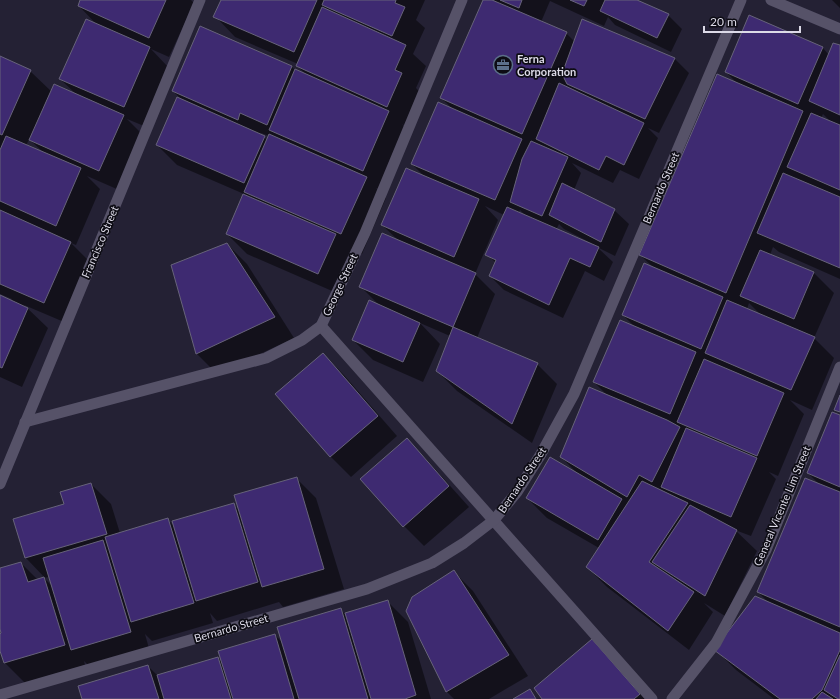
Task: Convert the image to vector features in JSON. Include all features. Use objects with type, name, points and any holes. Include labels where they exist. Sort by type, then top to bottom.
[{"type":"street","name":"Francisco Street","points":[[0,484],[200,0]]},
{"type":"street","name":"George Street","points":[[25,422],[266,358],[302,340],[321,326],[365,233],[462,0]]},
{"type":"street","name":"Bernardo Street","points":[[0,695],[367,589],[432,563],[464,543],[494,520],[517,492],[541,454],[574,394],[741,0]]},
{"type":"street","points":[[770,0],[840,29]]},
{"type":"street","points":[[321,326],[652,699]]},
{"type":"street","name":"General Vicente Lim Street","points":[[672,699],[716,643],[766,550],[840,367]]},
{"type":"building","points":[[80,0],[166,0],[149,38],[78,6]]},
{"type":"building","points":[[221,0],[317,0],[294,52],[213,17]]},
{"type":"building","points":[[324,0],[396,0],[395,3],[405,7],[392,36],[322,5]]},
{"type":"building","name":"Ferna Corporation","points":[[483,0],[492,0],[567,32],[522,134],[440,98]]},
{"type":"building","points":[[500,0],[522,0],[519,8]]},
{"type":"building","points":[[570,0],[587,0],[584,6]]},
{"type":"building","points":[[605,0],[637,0],[669,14],[657,38],[600,11]]},
{"type":"building","points":[[322,7],[406,45],[395,70],[402,73],[387,107],[296,66]]},
{"type":"building","points":[[749,15],[823,47],[798,104],[725,72]]},
{"type":"building","points":[[86,19],[150,47],[124,107],[59,79]]},
{"type":"building","points":[[582,19],[675,58],[645,119],[567,84],[562,74]]},
{"type":"building","points":[[200,26],[292,66],[267,125],[240,113],[238,120],[172,91]]},
{"type":"building","points":[[833,43],[840,45],[840,115],[809,101]]},
{"type":"building","points":[[0,56],[31,70],[2,135],[0,134]]},
{"type":"building","points":[[295,69],[389,111],[363,171],[269,130]]},
{"type":"building","points":[[717,74],[803,111],[726,293],[639,255]]},
{"type":"building","points":[[559,83],[644,123],[624,165],[606,156],[599,170],[536,139]]},
{"type":"building","points":[[54,84],[124,115],[99,171],[29,140]]},
{"type":"building","points":[[177,97],[265,136],[244,183],[156,145]]},
{"type":"building","points":[[438,102],[522,139],[495,200],[411,164]]},
{"type":"building","points":[[811,113],[840,125],[840,190],[787,167]]},
{"type":"building","points":[[269,134],[367,177],[341,234],[244,192]]},
{"type":"building","points":[[6,136],[81,168],[56,226],[0,201],[0,150]]},
{"type":"building","points":[[531,141],[568,157],[542,216],[510,202],[522,159]]},
{"type":"building","points":[[406,168],[479,199],[454,257],[381,225]]},
{"type":"building","points":[[783,173],[840,197],[840,268],[757,233]]},
{"type":"building","points":[[562,183],[615,209],[601,242],[549,215]]},
{"type":"building","points":[[243,194],[336,234],[318,274],[226,234]]},
{"type":"building","points":[[507,207],[599,247],[590,267],[570,258],[549,305],[489,276],[496,260],[485,255]]},
{"type":"building","points":[[0,210],[71,242],[44,303],[0,284]]},
{"type":"building","points":[[382,233],[476,273],[453,327],[359,287]]},
{"type":"building","points":[[227,243],[275,317],[196,354],[171,265]]},
{"type":"building","points":[[760,250],[814,272],[794,319],[740,296]]},
{"type":"building","points":[[644,263],[723,297],[701,349],[622,315]]},
{"type":"building","points":[[0,295],[28,308],[2,368],[0,367]]},
{"type":"building","points":[[369,300],[420,323],[403,362],[352,340]]},
{"type":"building","points":[[727,300],[815,337],[791,390],[705,353]]},
{"type":"building","points":[[620,320],[696,352],[670,414],[593,382]]},
{"type":"building","points":[[453,327],[538,363],[512,424],[436,371]]},
{"type":"building","points":[[323,353],[378,416],[330,457],[275,394]]},
{"type":"building","points":[[704,359],[784,393],[757,456],[677,422]]},
{"type":"building","points":[[589,387],[680,427],[652,482],[639,475],[627,497],[560,457]]},
{"type":"building","points":[[840,395],[840,412],[834,410]]},
{"type":"building","points":[[832,412],[840,415],[840,487],[807,473]]},
{"type":"building","points":[[686,428],[757,458],[731,517],[661,487]]},
{"type":"building","points":[[407,438],[449,486],[403,527],[360,479]]},
{"type":"building","points":[[550,457],[622,499],[598,540],[526,498]]},
{"type":"building","points":[[297,477],[324,569],[262,587],[234,495]]},
{"type":"building","points":[[805,478],[840,492],[840,627],[757,592]]},
{"type":"building","points":[[642,481],[688,503],[649,562],[694,592],[668,631],[586,567]]},
{"type":"building","points":[[91,483],[107,534],[25,558],[13,519],[64,504],[60,492]]},
{"type":"building","points":[[234,503],[258,582],[196,601],[172,521]]},
{"type":"building","points":[[690,505],[737,530],[705,596],[652,562]]},
{"type":"building","points":[[168,518],[194,603],[131,622],[105,537]]},
{"type":"building","points":[[103,540],[131,632],[71,650],[43,558]]},
{"type":"building","points":[[21,562],[28,582],[44,577],[65,645],[4,663],[0,651],[0,568]]},
{"type":"building","points":[[454,570],[509,655],[446,692],[406,611],[412,597]]},
{"type":"building","points":[[755,596],[840,633],[840,650],[822,690],[812,699],[780,699],[714,650]]},
{"type":"building","points":[[388,600],[416,695],[405,699],[371,699],[345,613]]},
{"type":"building","points":[[341,608],[368,699],[299,699],[277,627]]},
{"type":"building","points":[[275,634],[294,699],[233,699],[218,651]]},
{"type":"building","points":[[592,639],[640,694],[634,699],[542,699],[534,688]]},
{"type":"building","points":[[840,655],[840,699],[838,699],[824,690]]},
{"type":"building","points":[[218,657],[231,699],[164,699],[157,675]]},
{"type":"building","points":[[148,665],[159,699],[82,699],[78,686]]},
{"type":"building","points":[[530,689],[536,699],[513,699]]},
{"type":"building","points":[[822,692],[833,699],[816,699]]},
{"type":"place","name":"Ferna Corporation","points":[[503,65]]}]
